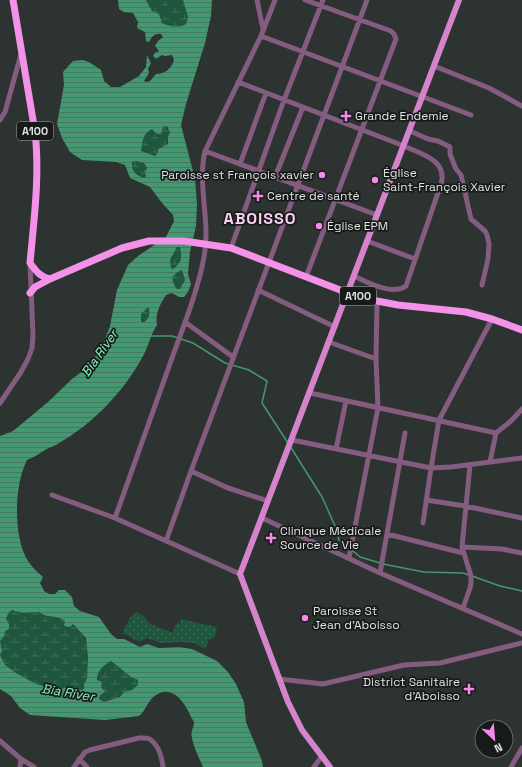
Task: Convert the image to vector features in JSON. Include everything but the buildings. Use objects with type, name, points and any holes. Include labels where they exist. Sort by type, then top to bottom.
[{"type":"highway","name":"A100","points":[[13,0],[37,149],[36,196],[30,263]]},
{"type":"highway","name":"A100","points":[[50,279],[122,248],[148,241],[172,240],[203,243],[231,248],[348,293],[377,301],[421,308],[451,310],[492,319],[522,330]]},
{"type":"highway","points":[[30,263],[39,275],[50,279]]},
{"type":"highway","points":[[30,293],[39,285],[50,279]]},
{"type":"main road","points":[[330,767],[295,717],[288,702],[240,574],[459,0]]},
{"type":"street","points":[[257,0],[263,30]]},
{"type":"street","points":[[115,518],[185,322],[201,272],[203,243],[202,162],[205,151],[263,30],[275,0]]},
{"type":"street","points":[[305,0],[390,31],[396,36],[306,277]]},
{"type":"street","points":[[231,248],[260,171],[284,100],[323,0]]},
{"type":"street","points":[[166,541],[233,357],[367,0]]},
{"type":"street","points":[[260,36],[471,115]]},
{"type":"street","points":[[0,120],[5,112],[21,53]]},
{"type":"street","points":[[434,66],[489,88],[522,106]]},
{"type":"street","points":[[238,82],[404,146],[431,158],[438,163],[442,169],[443,176],[404,288],[382,288],[354,276]]},
{"type":"street","points":[[240,164],[266,93]]},
{"type":"street","points":[[275,177],[303,107]]},
{"type":"street","points":[[410,131],[450,147],[450,154],[456,169],[461,176],[471,219],[485,231],[487,235],[489,244],[488,259],[482,285]]},
{"type":"street","points":[[205,151],[377,215]]},
{"type":"street","points":[[368,241],[415,259]]},
{"type":"street","points":[[0,403],[28,360],[32,348],[33,334],[30,293],[30,263]]},
{"type":"street","points":[[258,290],[335,327]]},
{"type":"street","points":[[349,558],[378,408],[376,359],[377,301]]},
{"type":"street","points":[[424,523],[430,468],[439,420],[492,319]]},
{"type":"street","points":[[185,322],[233,357]]},
{"type":"street","points":[[329,342],[376,359]]},
{"type":"street","points":[[310,393],[439,420],[496,434]]},
{"type":"street","points":[[336,449],[346,401]]},
{"type":"street","points":[[490,462],[496,434],[522,409]]},
{"type":"street","points":[[380,573],[405,433]]},
{"type":"street","points":[[292,440],[430,468],[470,465],[522,458]]},
{"type":"street","points":[[462,608],[471,583],[463,550],[465,506],[470,465]]},
{"type":"street","points":[[191,471],[228,488],[268,501]]},
{"type":"street","points":[[52,495],[115,518],[240,574]]},
{"type":"street","points":[[426,500],[465,506],[522,518]]},
{"type":"street","points":[[262,518],[380,573],[522,634]]},
{"type":"street","points":[[387,534],[463,550],[502,549],[522,553]]},
{"type":"street","points":[[279,679],[323,684],[404,665],[440,663],[522,643]]},
{"type":"street","points":[[74,767],[85,752],[139,738],[151,740],[157,747],[163,767]]},
{"type":"street","points":[[0,741],[21,759],[34,767]]},
{"type":"street","points":[[512,767],[522,748]]},
{"type":"street","points":[[314,767],[322,756]]},
{"type":"street","points":[[20,767],[21,759]]},
{"type":"street","points":[[79,759],[87,767]]},
{"type":"green space","points":[[146,0],[183,0],[188,17],[186,24],[180,27],[174,27],[162,23],[159,15],[152,11]]},
{"type":"green space","points":[[167,126],[170,134],[168,136],[168,144],[158,149],[155,156],[141,151],[146,133],[152,129],[155,130]]},
{"type":"green space","points":[[136,161],[144,163],[145,165],[147,172],[144,178],[136,174],[133,170],[132,162]]},
{"type":"green space","points":[[177,247],[180,247],[181,260],[173,269],[171,268],[170,261]]},
{"type":"green space","points":[[182,270],[185,280],[180,289],[177,289],[174,286],[172,278],[175,273]]},
{"type":"green space","points":[[149,308],[148,318],[146,321],[141,322],[141,314]]},
{"type":"green space","points":[[12,610],[22,613],[39,612],[45,615],[59,617],[71,624],[83,635],[86,640],[88,654],[87,674],[84,689],[81,690],[73,687],[57,689],[36,684],[5,665],[0,655],[2,651],[0,641],[9,624],[6,619]]},
{"type":"green space","points":[[136,612],[144,616],[146,620],[153,625],[172,633],[175,625],[178,623],[181,624],[180,619],[217,627],[215,637],[209,640],[205,649],[194,643],[160,643],[147,638],[140,642],[122,633],[130,618]]},
{"type":"green space","points":[[111,661],[131,677],[138,680],[138,685],[132,691],[124,692],[120,697],[104,702],[99,699],[101,687],[97,675],[103,666]]},
{"type":"water","name":"Bia River","points":[[118,0],[146,0],[152,11],[159,14],[162,23],[180,26],[186,24],[188,17],[183,0],[212,0],[211,16],[205,43],[181,125],[195,179],[197,204],[196,226],[190,252],[188,274],[191,284],[188,292],[184,297],[179,297],[172,293],[166,295],[158,309],[157,325],[136,369],[107,405],[72,435],[27,460],[20,483],[17,511],[23,551],[28,561],[43,577],[40,583],[44,591],[49,594],[55,594],[59,590],[65,590],[72,597],[74,606],[80,611],[99,617],[111,634],[117,639],[124,639],[140,647],[147,644],[159,648],[179,647],[192,649],[217,661],[228,672],[236,684],[244,702],[246,722],[263,767],[203,767],[195,749],[191,733],[194,722],[179,698],[170,693],[165,692],[156,695],[152,698],[139,716],[105,720],[30,715],[20,708],[11,696],[0,689],[0,655],[5,665],[36,684],[57,689],[73,687],[81,690],[84,689],[84,684],[87,678],[88,657],[86,638],[73,624],[70,627],[64,626],[65,621],[62,619],[39,612],[22,613],[12,610],[6,619],[9,624],[9,629],[5,631],[4,636],[0,641],[0,436],[13,431],[48,402],[72,379],[88,367],[102,347],[110,326],[117,290],[128,265],[138,256],[166,237],[174,221],[173,215],[150,187],[130,178],[125,165],[116,162],[82,160],[70,152],[62,138],[57,124],[64,85],[63,72],[73,61],[83,60],[101,70],[104,81],[111,87],[120,87],[139,76],[146,67],[147,55],[151,63],[148,69],[149,73],[144,81],[150,81],[156,74],[168,70],[172,66],[174,60],[172,55],[162,55],[156,59],[153,56],[159,51],[155,46],[163,37],[161,34],[157,34],[149,42],[146,41],[145,32],[137,28],[138,22],[133,13],[124,12],[119,9]],"holes":[[[167,126],[170,133],[168,136],[168,144],[158,149],[155,156],[141,151],[146,133],[152,129],[157,134],[161,134],[163,127]],[[136,161],[144,163],[147,168],[145,172],[146,176],[144,178],[136,174],[132,162]],[[177,247],[180,247],[180,262],[173,269],[171,268],[170,260]],[[182,270],[185,280],[180,289],[177,289],[173,283],[174,275]],[[149,308],[148,318],[146,321],[141,322],[141,314]],[[111,661],[131,677],[138,680],[138,685],[132,690],[124,692],[120,697],[104,702],[99,699],[100,695],[105,692],[101,687],[102,682],[97,680],[97,677],[99,671]]]},
{"type":"water","points":[[0,641],[2,651],[0,655]]},
{"type":"waterway","points":[[150,336],[172,336],[193,343],[225,363],[249,370],[267,381],[262,403],[288,443]]},
{"type":"waterway","points":[[290,446],[322,497],[336,528],[339,540],[350,549]]},
{"type":"waterway","points":[[353,551],[360,557],[380,563]]},
{"type":"waterway","points":[[383,564],[424,572],[463,573],[469,575]]},
{"type":"waterway","points":[[472,576],[500,586],[522,591]]},
{"type":"place","name":"Grande Endemie","points":[[346,116]]},
{"type":"place","name":"Paroisse st François xavier","points":[[322,175]]},
{"type":"place","name":"Église Saint-François Xavier","points":[[375,180]]},
{"type":"place","name":"Centre de santé","points":[[258,196]]},
{"type":"place","name":"Église EPM","points":[[319,226]]},
{"type":"place","name":"Clinique Médicale Source de Vie","points":[[271,538]]},
{"type":"place","name":"Paroisse St Jean d'Aboisso","points":[[305,618]]},
{"type":"place","name":"District Sanitaire d'Aboisso","points":[[469,689]]},
{"type":"district","name":"ABOISSO","points":[[260,218]]}]
